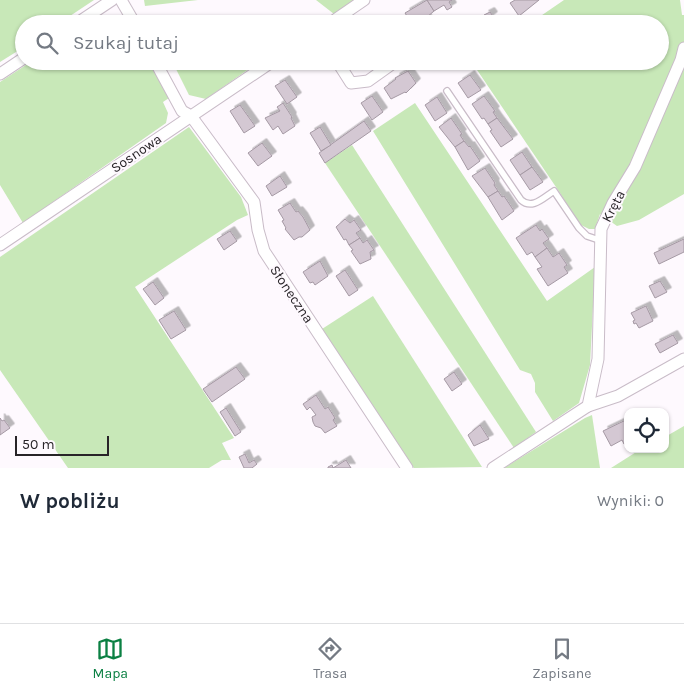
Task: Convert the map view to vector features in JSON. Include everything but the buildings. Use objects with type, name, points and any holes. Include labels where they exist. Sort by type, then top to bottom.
[{"type":"street","points":[[90,15],[112,0]]},
{"type":"street","points":[[120,0],[129,15]]},
{"type":"street","points":[[342,15],[364,0]]},
{"type":"street","name":"Kręta","points":[[588,406],[598,359],[599,240],[601,229],[613,203],[635,167],[672,82],[684,48]]},
{"type":"street","points":[[0,74],[15,64]]},
{"type":"street","name":"Słoneczna","points":[[160,70],[182,111],[191,116],[254,202],[258,230],[264,251],[407,468]]},
{"type":"street","name":"Sosnowa","points":[[0,245],[260,70]]},
{"type":"street","points":[[343,70],[351,83],[368,81],[383,70]]},
{"type":"street","points":[[492,468],[588,406],[618,396],[684,359]]},
{"type":"lane","points":[[447,91],[521,200],[526,204],[531,204],[554,191],[586,236],[599,240]]},
{"type":"green space","points":[[0,0],[94,0],[72,15],[15,15],[15,53],[0,62]]},
{"type":"green space","points":[[144,0],[198,0],[145,6]]},
{"type":"green space","points":[[316,0],[355,0],[334,14]]},
{"type":"green space","points":[[564,0],[680,0],[682,15],[684,15],[684,194],[639,220],[617,226],[600,214],[595,229],[589,229],[579,224],[477,70],[669,70],[669,15],[542,15]]},
{"type":"green space","points":[[18,70],[154,70],[169,98],[163,102],[168,113],[166,123],[23,223],[0,185],[0,82]]},
{"type":"green space","points":[[176,70],[247,70],[206,99],[189,95]]},
{"type":"green space","points":[[415,103],[547,301],[595,267],[590,365],[579,403],[553,421],[535,392],[535,383],[531,374],[520,370],[373,131]]},
{"type":"green space","points":[[189,127],[241,197],[248,215],[237,220],[135,287],[234,438],[222,443],[231,460],[222,460],[209,468],[68,468],[0,370],[0,257]]},
{"type":"green space","points":[[352,145],[536,432],[514,448],[325,163]]},
{"type":"green space","points":[[373,296],[482,467],[414,468],[322,329]]},
{"type":"green space","points":[[592,415],[600,468],[504,468],[585,418]]},
{"type":"green space","points":[[684,426],[684,468],[611,468],[635,453],[669,453],[669,435]]}]
